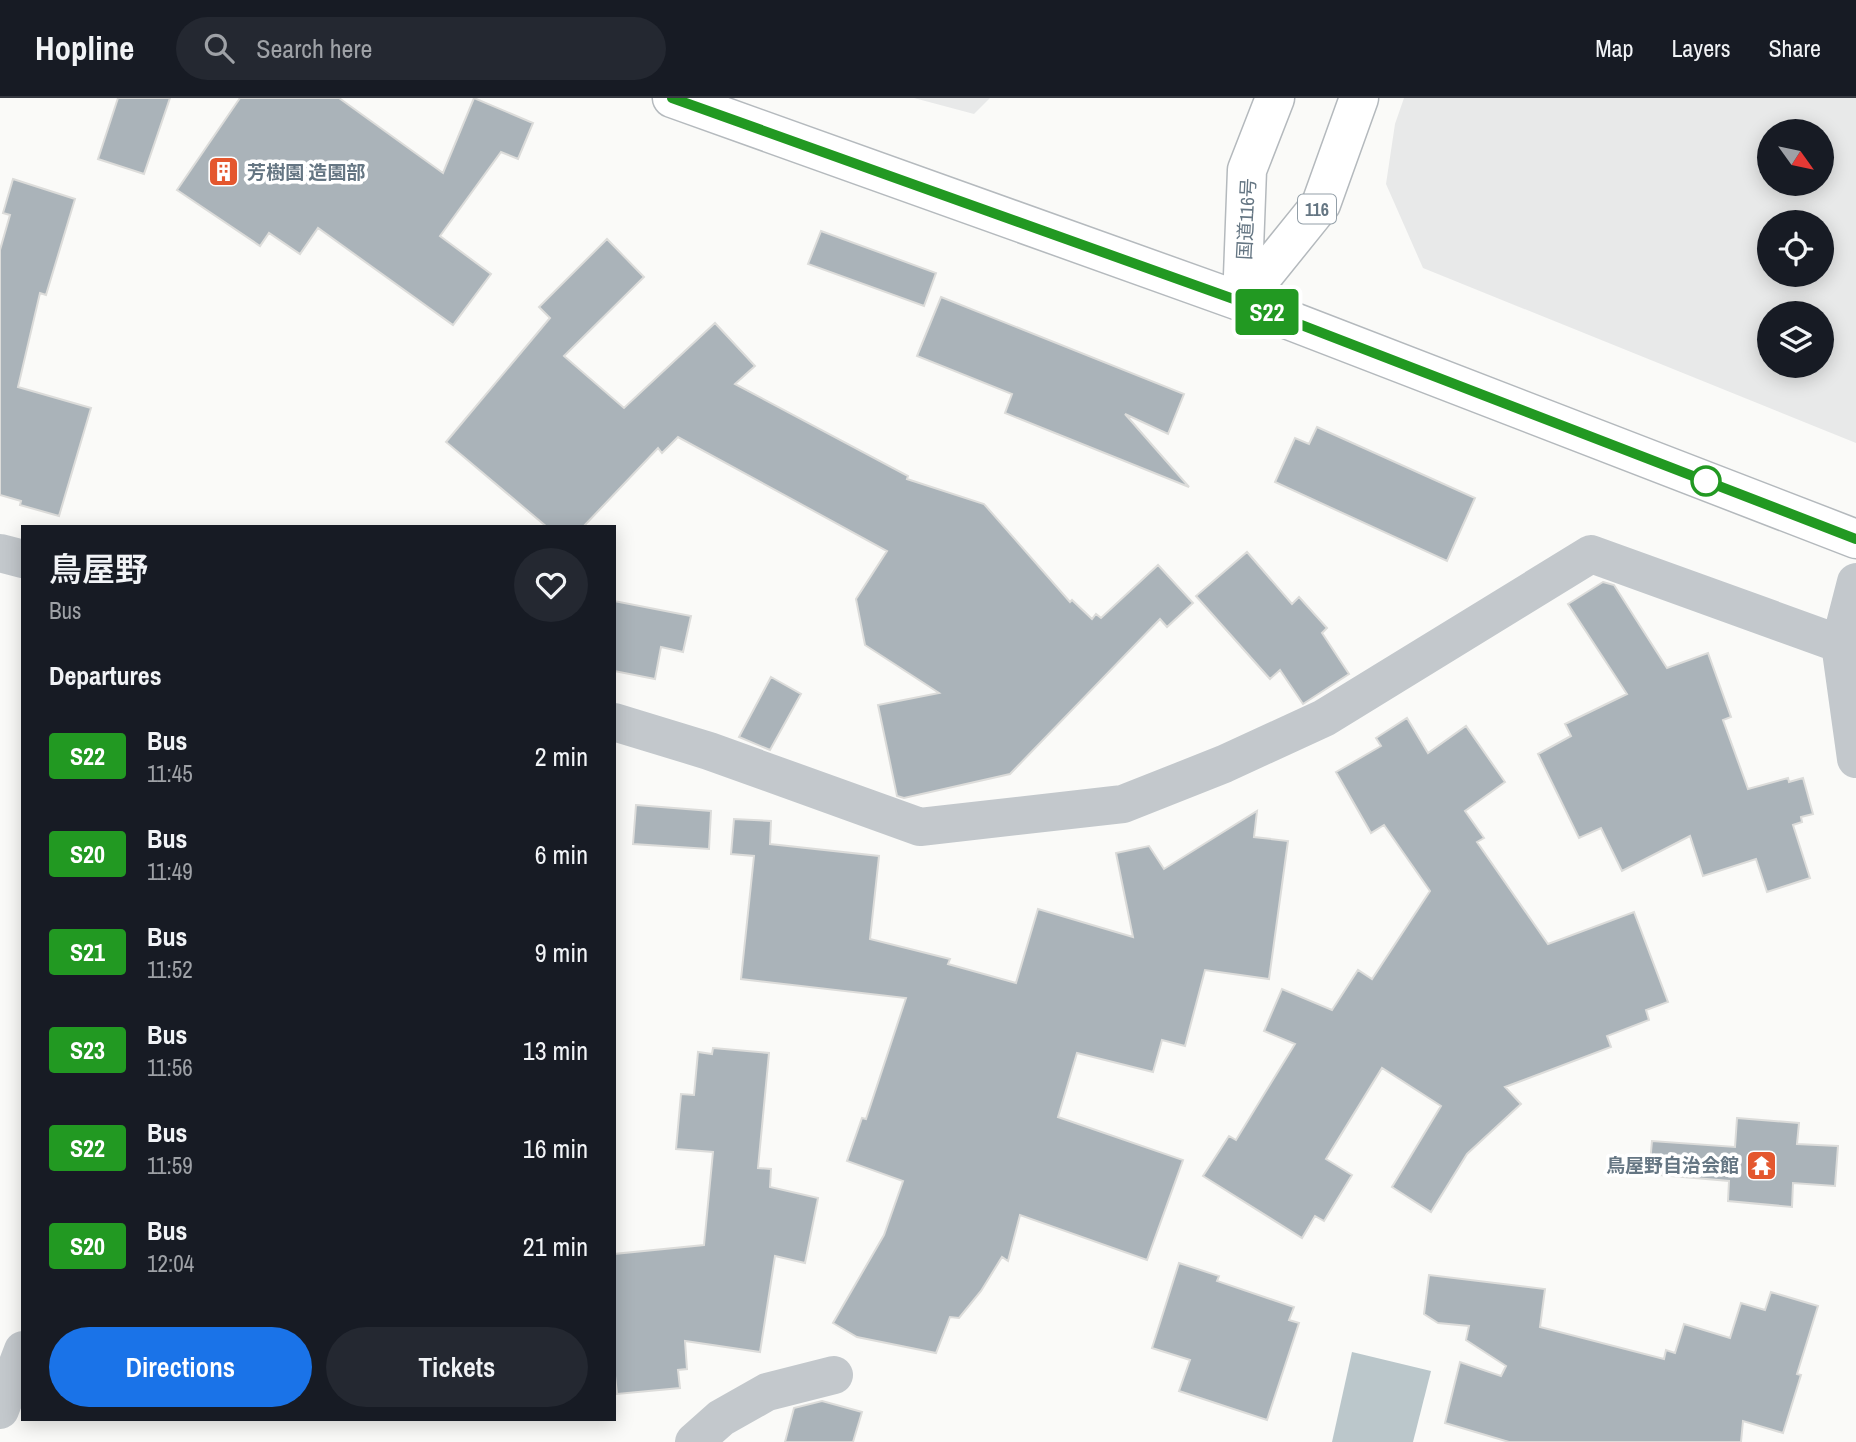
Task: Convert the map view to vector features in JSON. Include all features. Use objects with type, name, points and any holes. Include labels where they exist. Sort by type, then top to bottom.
[{"type":"main road","points":[[672,98],[1242,302],[1856,539]]},
{"type":"main road","name":"国道116号","points":[[1242,302],[1247,170],[1275,98]]},
{"type":"main road","name":"国道116号","points":[[1242,302],[1321,204],[1359,98]]},
{"type":"street","points":[[0,553],[21,558]]},
{"type":"street","points":[[616,723],[709,751],[920,827],[1124,804],[1224,764],[1324,718],[1591,554],[1840,644]]},
{"type":"street","points":[[1856,582],[1840,644],[1856,760]]},
{"type":"street","points":[[0,1410],[21,1355]]},
{"type":"street","points":[[694,1442],[721,1418],[767,1392],[834,1375]]},
{"type":"shaded area","points":[[914,98],[990,98],[974,114]]},
{"type":"shaded area","points":[[1404,98],[1856,98],[1856,443],[1423,268],[1386,184],[1395,124]]},
{"type":"shaded area","points":[[1352,1352],[1431,1371],[1413,1442],[1332,1442]]},
{"type":"building","points":[[118,98],[170,98],[144,174],[98,159]]},
{"type":"building","points":[[240,98],[339,98],[443,173],[474,98],[533,123],[518,159],[501,152],[440,236],[491,274],[453,325],[318,228],[300,254],[269,233],[260,246],[177,190]]},
{"type":"building","points":[[13,179],[75,199],[46,295],[40,293],[18,387],[91,408],[59,516],[20,505],[21,501],[0,495],[0,250],[10,215],[3,213]]},
{"type":"building","points":[[821,231],[936,273],[924,306],[808,264]]},
{"type":"building","points":[[607,239],[644,277],[564,356],[624,408],[715,323],[755,366],[735,384],[908,476],[907,479],[984,504],[1070,602],[1072,600],[1092,619],[1096,614],[1101,618],[1158,565],[1193,603],[1167,627],[1160,619],[1010,774],[904,798],[897,796],[878,705],[939,693],[865,645],[856,599],[887,551],[678,437],[662,453],[658,448],[585,525],[545,525],[446,442],[550,318],[539,307]]},
{"type":"building","points":[[941,297],[1184,394],[1168,434],[1125,414],[1189,487],[1005,413],[1012,394],[917,356]]},
{"type":"building","points":[[1317,427],[1475,498],[1447,561],[1275,482],[1295,438],[1309,444]]},
{"type":"building","points":[[1247,552],[1292,604],[1299,597],[1327,628],[1322,633],[1349,674],[1303,704],[1280,670],[1270,679],[1196,596]]},
{"type":"building","points":[[1603,582],[1614,585],[1667,668],[1708,653],[1731,717],[1723,720],[1748,789],[1788,778],[1789,782],[1803,778],[1813,814],[1801,817],[1802,822],[1793,825],[1810,878],[1767,892],[1756,859],[1703,876],[1690,836],[1622,871],[1601,828],[1579,838],[1538,754],[1571,736],[1565,724],[1627,694],[1568,604]]},
{"type":"building","points":[[616,601],[691,616],[683,652],[661,647],[655,679],[616,671]]},
{"type":"building","points":[[771,677],[801,694],[770,750],[739,737]]},
{"type":"building","points":[[1407,718],[1428,753],[1466,726],[1505,782],[1465,811],[1484,838],[1477,842],[1548,944],[1634,912],[1668,1002],[1646,1010],[1649,1020],[1607,1036],[1611,1047],[1505,1087],[1521,1104],[1467,1154],[1431,1212],[1392,1187],[1441,1106],[1382,1068],[1326,1159],[1352,1175],[1324,1221],[1315,1216],[1302,1238],[1203,1176],[1229,1136],[1236,1140],[1295,1044],[1264,1031],[1282,989],[1332,1010],[1358,970],[1372,979],[1430,891],[1384,825],[1371,833],[1336,772],[1381,746],[1376,738]]},
{"type":"building","points":[[636,805],[711,811],[709,849],[633,844]]},
{"type":"building","points":[[1257,811],[1254,837],[1288,841],[1269,979],[1205,970],[1185,1046],[1162,1040],[1153,1072],[1077,1053],[1058,1117],[1183,1160],[1147,1260],[1020,1215],[1008,1261],[1002,1257],[981,1291],[959,1318],[950,1317],[936,1353],[857,1337],[833,1323],[884,1235],[903,1181],[847,1161],[862,1118],[866,1119],[906,998],[741,979],[754,856],[731,854],[734,819],[771,821],[770,844],[879,856],[870,939],[950,959],[948,964],[1016,983],[1038,909],[1133,937],[1116,853],[1149,846],[1164,869]]},
{"type":"building","points":[[713,1048],[769,1053],[758,1168],[771,1169],[770,1187],[818,1198],[805,1263],[775,1256],[760,1352],[685,1341],[687,1369],[678,1370],[680,1388],[617,1394],[616,1254],[704,1245],[713,1152],[676,1149],[681,1094],[694,1095],[698,1052],[712,1054]]},
{"type":"building","points":[[1737,1118],[1799,1123],[1797,1144],[1838,1146],[1835,1186],[1793,1183],[1792,1207],[1728,1201],[1729,1181],[1649,1174],[1652,1141],[1735,1147]]},
{"type":"building","points":[[1179,1263],[1219,1276],[1217,1281],[1294,1307],[1289,1320],[1299,1323],[1267,1420],[1179,1391],[1190,1360],[1152,1348]]},
{"type":"building","points":[[1429,1275],[1545,1289],[1540,1327],[1664,1359],[1666,1350],[1675,1353],[1684,1324],[1730,1338],[1741,1303],[1765,1310],[1771,1292],[1818,1306],[1797,1374],[1801,1375],[1783,1433],[1743,1421],[1741,1442],[1509,1442],[1445,1423],[1460,1362],[1501,1376],[1506,1366],[1466,1340],[1469,1326],[1438,1323],[1424,1314]]},
{"type":"building","points":[[822,1401],[862,1412],[853,1442],[785,1442],[794,1408]]},
{"type":"bus line","name":"S22","points":[[672,98],[1242,302],[1856,539]]},
{"type":"place","name":"芳樹園 造園部","points":[[224,172]]},
{"type":"place","name":"鳥屋野自治会館","points":[[1762,1165]]}]
